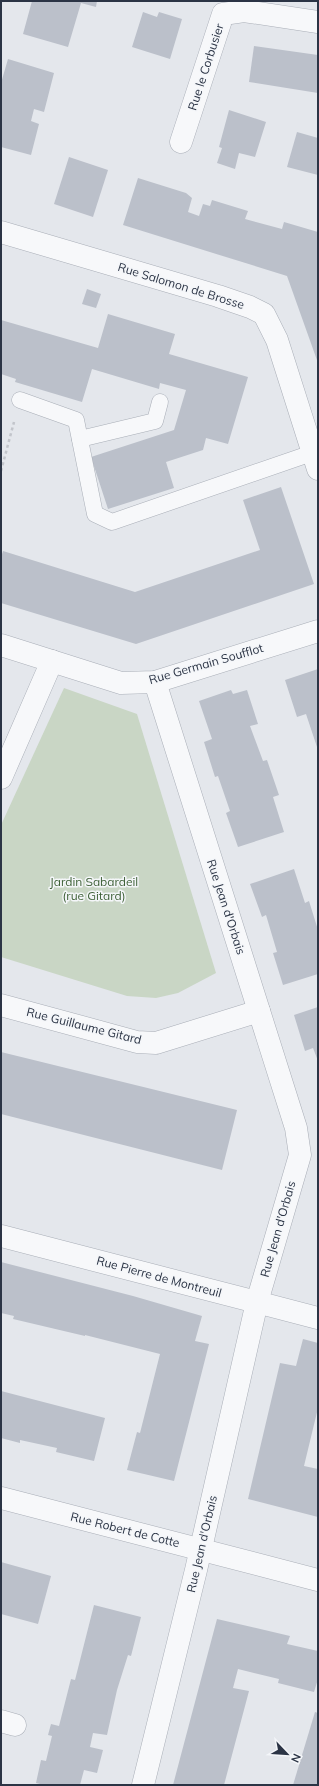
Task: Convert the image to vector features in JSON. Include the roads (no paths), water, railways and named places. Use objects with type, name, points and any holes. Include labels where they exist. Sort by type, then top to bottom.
[{"type":"street","name":"Rue le Corbusier","points":[[181,142],[223,14],[244,10],[318,22]]},
{"type":"street","name":"Rue Salomon de Brosse","points":[[1,232],[218,296],[250,307],[264,314],[277,340],[316,458]]},
{"type":"street","name":"Rue Germain Soufflot","points":[[1,645],[121,683],[155,682],[318,631]]},
{"type":"street","points":[[1,778],[52,661]]},
{"type":"street","name":"Rue Jean d'Orbais","points":[[143,1785],[201,1550],[257,1302],[300,1154],[296,1128],[155,682]]},
{"type":"street","name":"Rue Guillaume Gitard","points":[[1,1005],[137,1042],[156,1043],[259,1010]]},
{"type":"street","name":"Rue Pierre de Montreuil","points":[[1,1236],[318,1318]]},
{"type":"street","name":"Rue Robert de Cotte","points":[[1,1498],[318,1580]]},
{"type":"lane","points":[[20,400],[76,420],[95,514],[112,522],[316,458]]},
{"type":"lane","points":[[80,439],[155,420],[160,402]]},
{"type":"park label","name":"Jardin Sabardeil (rue Gitard)","points":[[94,889]]}]
